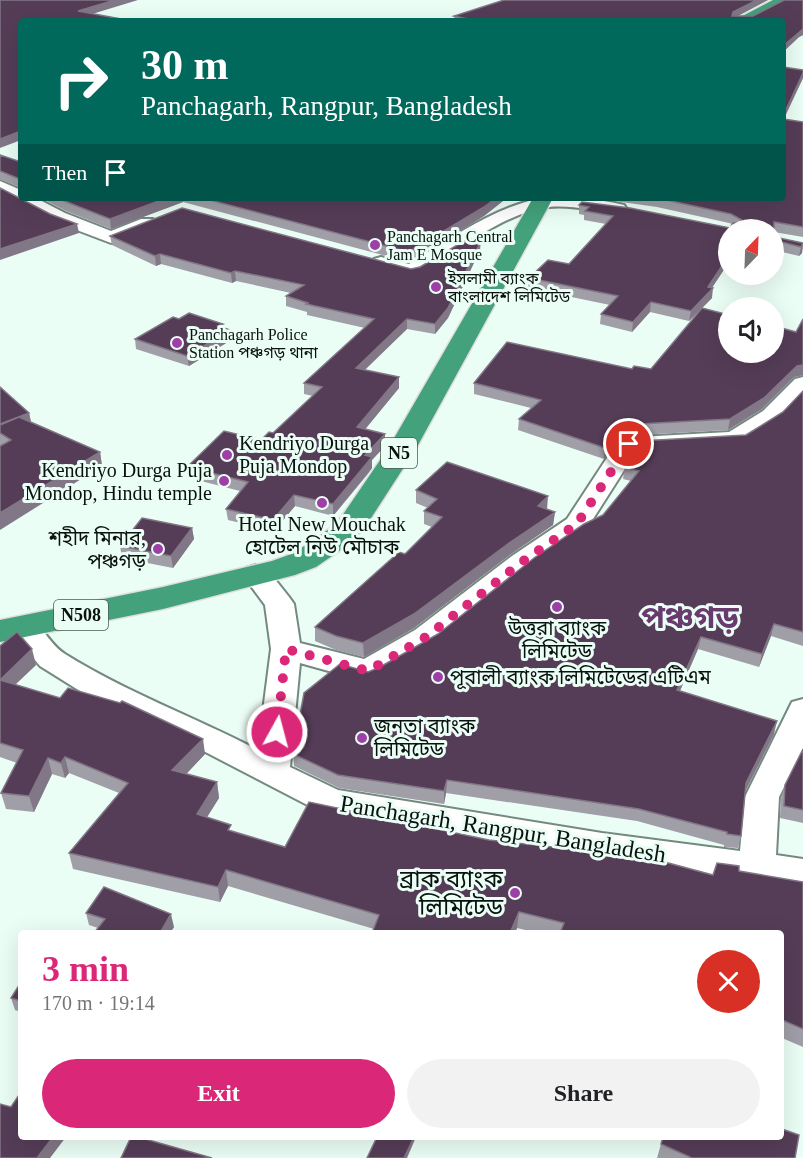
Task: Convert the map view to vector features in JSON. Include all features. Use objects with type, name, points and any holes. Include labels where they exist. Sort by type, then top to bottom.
[{"type":"highway","points":[[746,18],[783,0]]},
{"type":"highway","name":"N5","points":[[163,598],[305,560],[340,536],[353,522],[403,447],[534,201]]},
{"type":"highway","name":"N508","points":[[11,629],[163,598]]},
{"type":"street","points":[[0,186],[18,195]]},
{"type":"street","points":[[29,201],[59,217],[111,237],[162,217]]},
{"type":"street","points":[[366,259],[412,271],[517,208],[533,201]]},
{"type":"street","points":[[552,201],[640,212]]},
{"type":"street","points":[[286,649],[368,671],[426,637],[522,562],[577,524],[629,444],[735,439],[771,416],[803,384]]},
{"type":"street","points":[[256,574],[279,604],[286,649],[272,774]]},
{"type":"street","name":"Panchagarh, Rangpur, Bangladesh","points":[[11,629],[51,659],[107,693],[202,736],[272,774],[331,802],[602,847],[803,874]]},
{"type":"street","points":[[757,868],[762,797],[803,710]]},
{"type":"building","points":[[0,0],[115,0],[78,11],[116,18],[18,18],[18,132],[0,139]]},
{"type":"building","points":[[504,0],[757,0],[733,12],[732,16],[753,16],[784,0],[803,0],[803,29],[786,43],[786,18],[463,18],[454,16]]},
{"type":"building","points":[[786,67],[803,70],[786,110]]},
{"type":"building","points":[[786,119],[803,122],[803,227],[784,224],[784,219],[740,219],[731,214],[671,201],[786,201]]},
{"type":"building","points":[[0,155],[18,161],[18,178],[0,171]]},
{"type":"building","points":[[0,188],[18,197],[18,201],[25,201],[77,224],[0,249]]},
{"type":"building","points":[[65,201],[159,201],[110,219]]},
{"type":"building","points":[[214,201],[492,201],[409,252]]},
{"type":"building","points":[[582,202],[630,208],[718,226],[718,272],[708,287],[713,288],[691,311],[651,302],[633,322],[601,314],[618,296],[529,278],[548,260],[569,264],[613,216],[585,211],[589,207],[579,205]]},
{"type":"building","points":[[182,208],[411,269],[420,267],[469,238],[481,241],[448,308],[435,324],[407,319],[356,368],[399,377],[357,427],[385,434],[365,455],[372,457],[333,504],[294,495],[273,520],[226,509],[248,482],[187,467],[224,431],[261,440],[269,432],[273,433],[322,387],[304,383],[374,319],[306,304],[308,303],[286,296],[304,285],[235,271],[231,273],[160,254],[155,256],[110,236]]},
{"type":"building","points":[[784,239],[803,243],[801,247],[784,243]]},
{"type":"building","points":[[702,308],[718,312],[718,363],[784,363],[784,329],[796,332],[803,319],[803,365],[797,366],[764,398],[730,419],[621,425],[605,448],[519,419],[541,400],[474,383],[507,342],[632,369],[634,366],[651,369]]},
{"type":"building","name":"Panchagarh Police Station পঞ্চগড় থানা","points":[[189,313],[223,324],[218,326],[230,330],[187,356],[135,339],[173,317],[179,319]]},
{"type":"building","points":[[0,387],[29,413],[0,424]]},
{"type":"building","points":[[803,391],[803,632],[774,624],[762,654],[701,637],[677,690],[777,721],[746,783],[741,836],[639,809],[447,780],[444,791],[338,775],[293,754],[304,693],[340,664],[368,672],[438,634],[534,558],[584,524],[603,515],[639,471],[625,467],[634,456],[631,455],[640,441],[746,435],[783,412]]},
{"type":"building","points":[[19,417],[100,452],[0,513],[0,446],[11,440],[0,433],[0,425]]},
{"type":"building","points":[[447,462],[548,496],[538,506],[555,512],[414,614],[363,643],[336,636],[315,627],[399,552],[405,554],[442,517],[424,511],[437,499],[416,490]]},
{"type":"building","points":[[142,518],[192,528],[171,556],[120,546]]},
{"type":"building","points":[[17,632],[32,649],[0,680],[0,646]]},
{"type":"building","points":[[0,680],[60,698],[68,688],[120,703],[122,701],[203,739],[172,770],[217,782],[197,814],[231,825],[228,830],[285,847],[309,802],[489,840],[580,850],[582,844],[620,850],[713,875],[717,863],[739,866],[739,871],[803,882],[803,1029],[784,1021],[784,930],[561,930],[564,923],[519,912],[511,930],[373,930],[379,915],[226,870],[218,887],[69,853],[128,783],[65,757],[61,763],[48,758],[29,796],[1,793],[23,750],[0,743]]},
{"type":"building","points":[[803,749],[803,810],[784,806],[785,785]]},
{"type":"building","points":[[104,887],[171,914],[162,930],[96,930],[105,919],[86,913]]},
{"type":"building","points":[[18,987],[18,1000],[11,998]]},
{"type":"building","points":[[18,1096],[18,1140],[51,1140],[37,1158],[0,1158],[0,1104],[11,1107]]},
{"type":"building","points":[[784,1130],[799,1135],[795,1158],[692,1158],[661,1144],[662,1140],[784,1140]]},
{"type":"building","points":[[130,1140],[149,1140],[212,1158],[121,1158]]},
{"type":"building","points":[[376,1140],[413,1140],[404,1158],[367,1158]]},
{"type":"place","name":"Panchagarh Central Jam E Mosque","points":[[375,245]]},
{"type":"place","name":"ইসলামী ব্যাংক বাংলাদেশ লিমিটেড","points":[[436,287]]},
{"type":"place","name":"Panchagarh Police Station পঞ্চগড় থানা","points":[[177,343]]},
{"type":"place","name":"Kendriyo Durga Puja Mondop","points":[[227,455]]},
{"type":"place","name":"Kendriyo Durga Puja Mondop, Hindu temple","points":[[224,481]]},
{"type":"place","name":"Hotel New Mouchak হোটেল নিউ মৌচাক","points":[[322,503]]},
{"type":"place","name":"শহীদ মিনার, পঞ্চগড়","points":[[158,549]]},
{"type":"place","name":"উত্তরা ব্যাংক লিমিটেড","points":[[557,607]]},
{"type":"place","name":"পূবালী ব্যাংক লিমিটেডের এটিএম","points":[[438,677]]},
{"type":"place","name":"জনতা ব্যাংক লিমিটেড","points":[[362,738]]},
{"type":"place","name":"ব্রাক ব্যাংক লিমিটেড","points":[[515,893]]},
{"type":"district","name":"পঞ্চগড়","points":[[690,617]]},
{"type":"route","points":[[277,732],[286,649],[368,671],[426,637],[522,562],[577,524],[629,444]]}]
